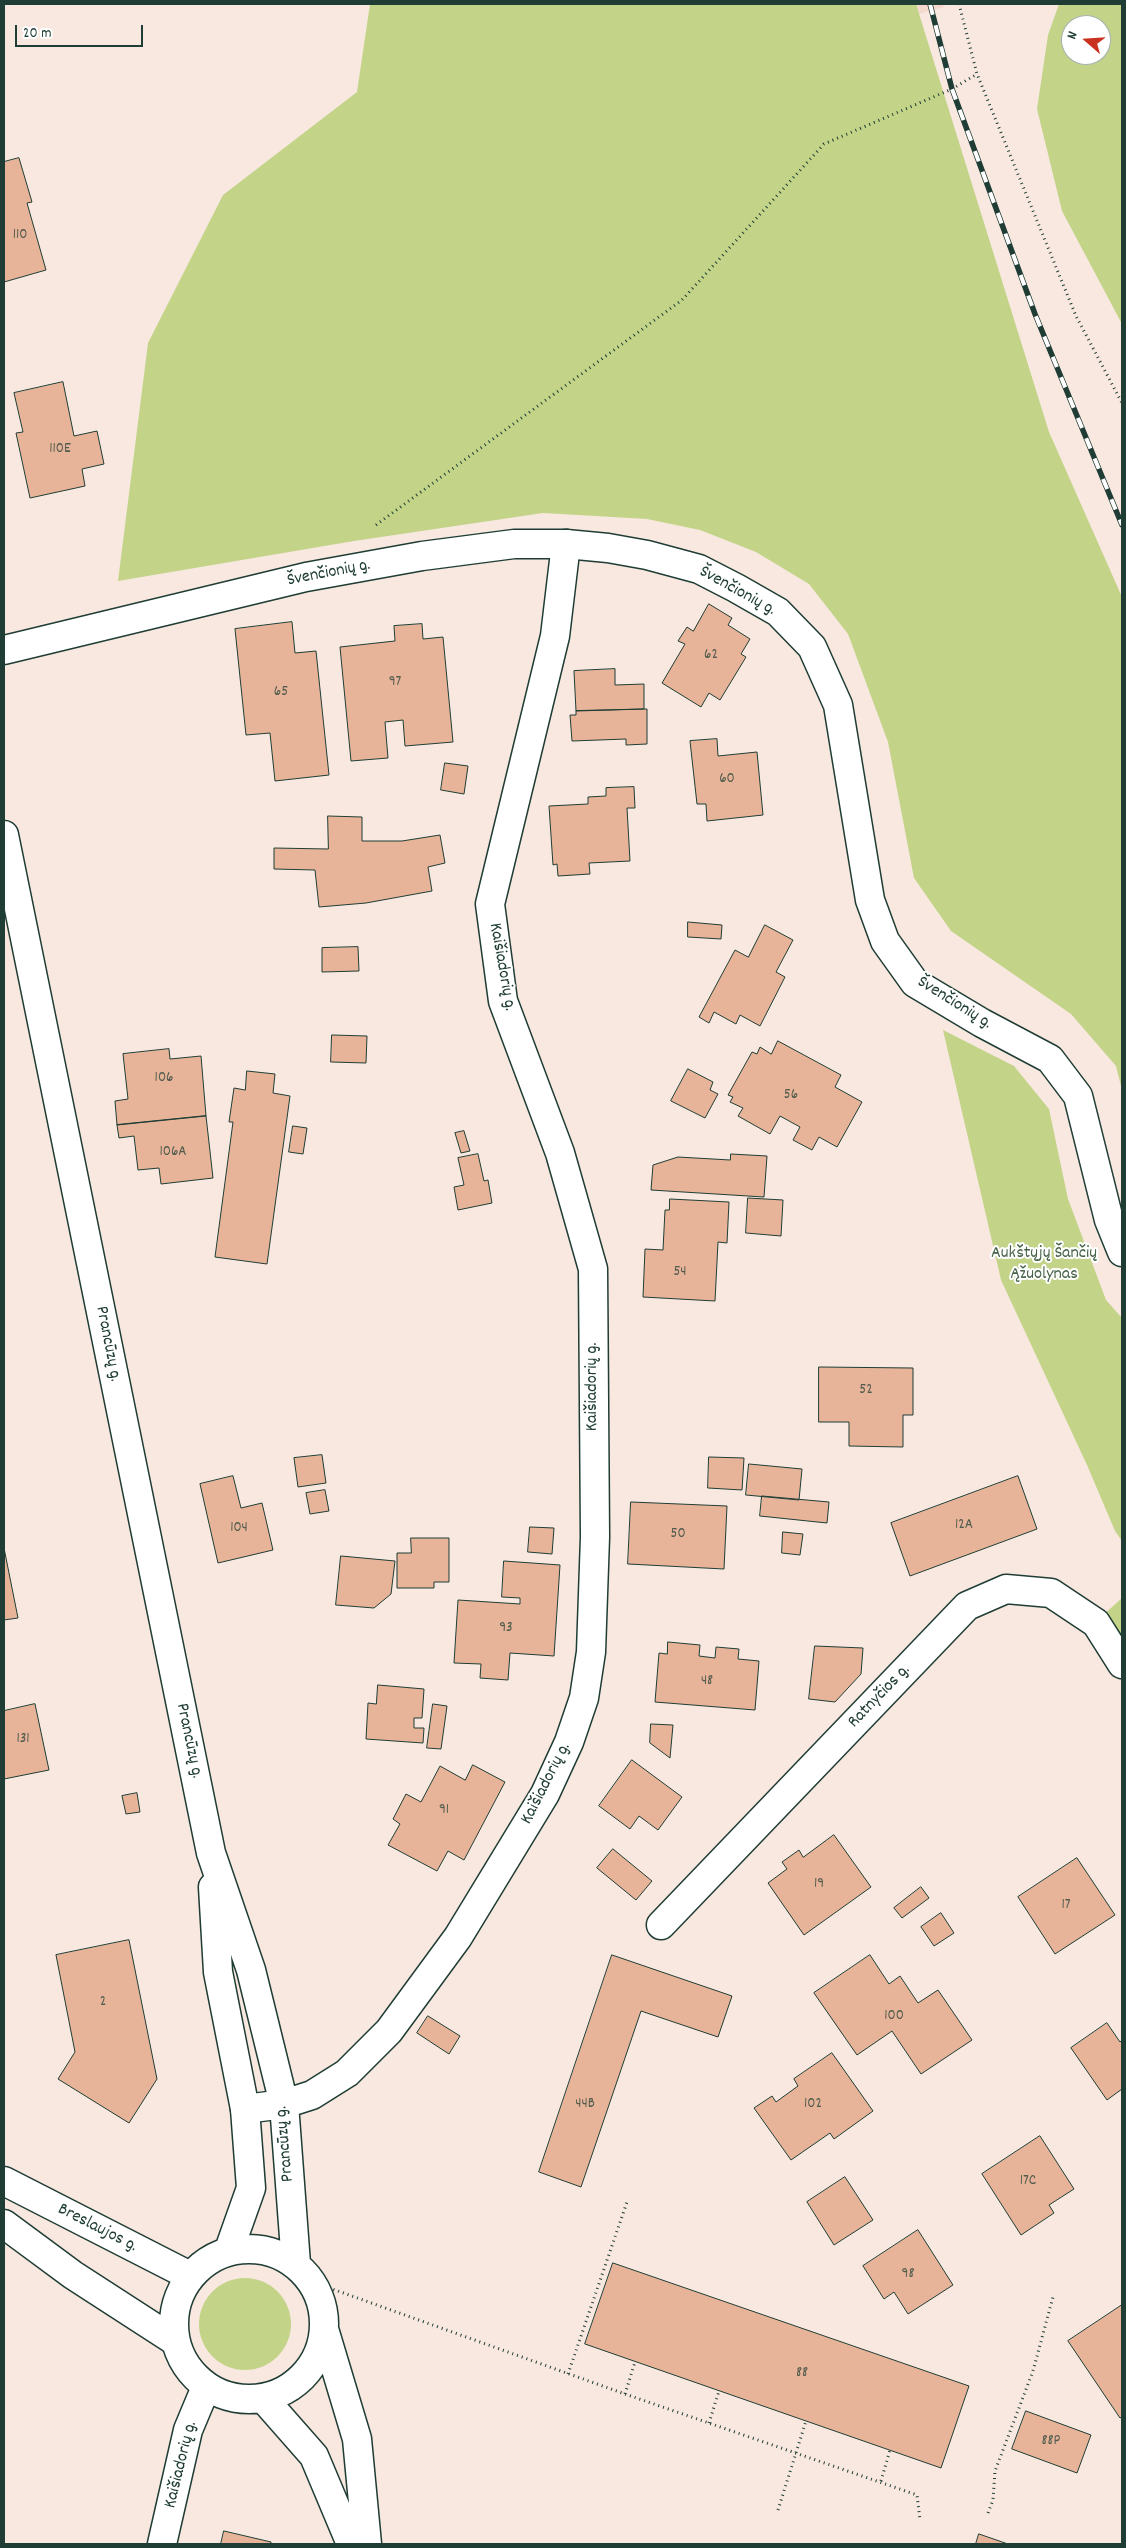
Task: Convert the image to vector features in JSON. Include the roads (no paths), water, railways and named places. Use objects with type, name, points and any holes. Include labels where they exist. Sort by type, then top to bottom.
[{"type":"street","name":"Švenčionių g.","points":[[4,650],[306,577],[422,556],[504,545],[566,544],[608,548],[647,555],[698,569],[736,588],[778,612],[812,647],[838,705],[870,900],[885,941],[916,983],[982,1023],[1050,1059],[1078,1096],[1109,1220],[1122,1252]]},
{"type":"street","name":"Kaišiadorių g.","points":[[246,2109],[284,2104],[312,2095],[347,2072],[394,2023],[458,1937],[545,1794],[569,1742],[584,1698],[591,1652],[595,1536],[593,1268],[560,1152],[503,1001],[490,904],[555,636],[566,544]]},
{"type":"street","name":"Prancūzų g.","points":[[4,835],[211,1853],[251,1970],[284,2104],[304,2273]]},
{"type":"street","name":"Ratnyčios g.","points":[[661,1926],[967,1606],[1006,1589],[1050,1593],[1096,1623],[1122,1664]]},
{"type":"street","name":"Prancūzų g.","points":[[211,1853],[218,1972],[246,2109],[251,2188],[229,2250]]},
{"type":"street","name":"Breslaujos g.","points":[[4,2181],[190,2276]]},
{"type":"street","points":[[4,2224],[73,2274],[175,2341]]},
{"type":"street","points":[[324,2330],[318,2353],[305,2374],[286,2390],[263,2398],[234,2397],[206,2387],[187,2367],[175,2341],[174,2319],[178,2296],[190,2276],[208,2260],[229,2250],[252,2248],[275,2252],[304,2273],[322,2304],[324,2330],[357,2439],[367,2544]]},
{"type":"street","name":"Kaišiadorių g.","points":[[162,2544],[188,2430],[206,2387]]},
{"type":"street","points":[[263,2398],[314,2456],[351,2544]]},
{"type":"railway","points":[[930,4],[952,89],[1035,314],[1122,525]]},
{"type":"park label","name":"Aukštųjų Šančių Ąžuolynas","points":[[1044,1265]]}]
